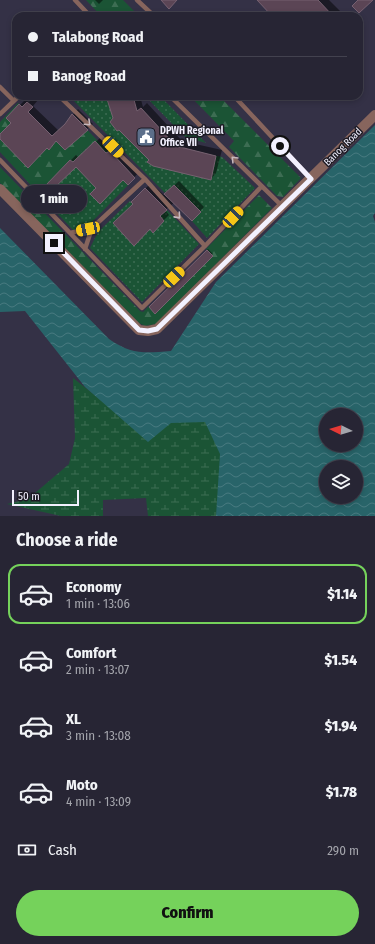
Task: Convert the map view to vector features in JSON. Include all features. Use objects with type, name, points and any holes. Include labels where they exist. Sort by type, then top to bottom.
[{"type":"street","name":"Banog Road","points":[[0,189],[139,330],[148,331],[157,329],[283,207],[375,115]]},
{"type":"lane","points":[[75,0],[86,12]]},
{"type":"lane","points":[[137,0],[150,12]]},
{"type":"lane","points":[[0,87],[12,99]]},
{"type":"lane","points":[[63,100],[145,180],[206,246]]},
{"type":"lane","points":[[174,100],[283,207]]},
{"type":"lane","points":[[238,100],[311,179]]},
{"type":"lane","points":[[0,114],[14,101]]},
{"type":"lane","points":[[0,160],[142,308],[206,246],[261,187]]},
{"type":"lane","points":[[70,233],[92,228],[145,180]]},
{"type":"lane","points":[[85,249],[92,228]]},
{"type":"green space","points":[[86,0],[123,0],[135,12],[97,12]]},
{"type":"green space","points":[[73,100],[134,100],[137,111],[141,108],[172,142],[169,145],[222,157],[255,188],[207,238],[192,221],[201,212],[165,193]]},
{"type":"green space","points":[[149,100],[164,100],[206,143],[185,137]]},
{"type":"green space","points":[[194,100],[223,100],[301,178],[283,197],[277,196],[229,147],[234,141]]},
{"type":"green space","points":[[18,103],[52,136],[65,124],[72,114],[97,140],[70,160],[38,193],[0,152],[0,122]]},
{"type":"green space","points":[[97,140],[108,152],[110,151],[135,178],[87,227],[73,230],[38,193],[70,160]]},
{"type":"green space","points":[[0,167],[140,311],[143,312],[149,306],[155,314],[212,256],[206,249],[259,195],[272,208],[156,324],[145,326],[139,323],[0,183]]},
{"type":"green space","points":[[130,201],[133,204],[113,223],[134,245],[149,228],[153,233],[164,221],[160,216],[167,210],[199,244],[142,302],[90,248],[98,232]]},
{"type":"green space","points":[[73,378],[142,432],[195,411],[319,464],[319,504],[363,504],[375,516],[148,516],[146,498],[103,500],[103,516],[61,516],[7,504],[28,499],[69,464],[75,438]]},
{"type":"water","points":[[375,125],[375,213],[373,216],[375,222],[375,516],[216,516],[220,454],[205,422],[171,423],[148,442],[85,387],[25,311],[0,312],[0,228],[109,339],[125,348],[139,352],[171,351],[216,282]]},
{"type":"building","points":[[161,0],[177,0],[169,9]]},
{"type":"building","points":[[257,0],[318,0],[329,12],[268,12]]},
{"type":"building","points":[[358,0],[373,0],[360,12],[358,12],[352,6]]},
{"type":"building","name":"DPWH Regional Office VII","points":[[107,100],[134,100],[137,111],[141,108],[176,146],[216,156],[211,180],[153,166],[147,162],[149,160],[119,130],[117,131],[110,122],[113,118]]},
{"type":"building","points":[[27,102],[33,107],[28,112],[52,136],[65,124],[72,114],[88,130],[65,150],[56,141],[49,150],[47,148],[28,168],[0,139],[0,134],[11,123],[6,118],[19,104],[22,107]]},
{"type":"building","points":[[95,141],[106,153],[110,151],[135,178],[128,185],[123,180],[100,204],[90,194],[96,188],[76,167],[51,191],[46,185],[70,160],[73,162]]},
{"type":"building","points":[[174,185],[201,212],[192,221],[164,194]]},
{"type":"building","points":[[145,188],[167,210],[160,216],[164,221],[153,233],[150,229],[134,246],[113,223],[133,204],[131,202]]},
{"type":"building","points":[[207,250],[213,256],[155,314],[149,307]]},
{"type":"place","name":"DPWH Regional Office VII","points":[[146,137]]},
{"type":"route","points":[[54,243],[139,330],[148,331],[157,329],[311,179],[280,146]]}]
